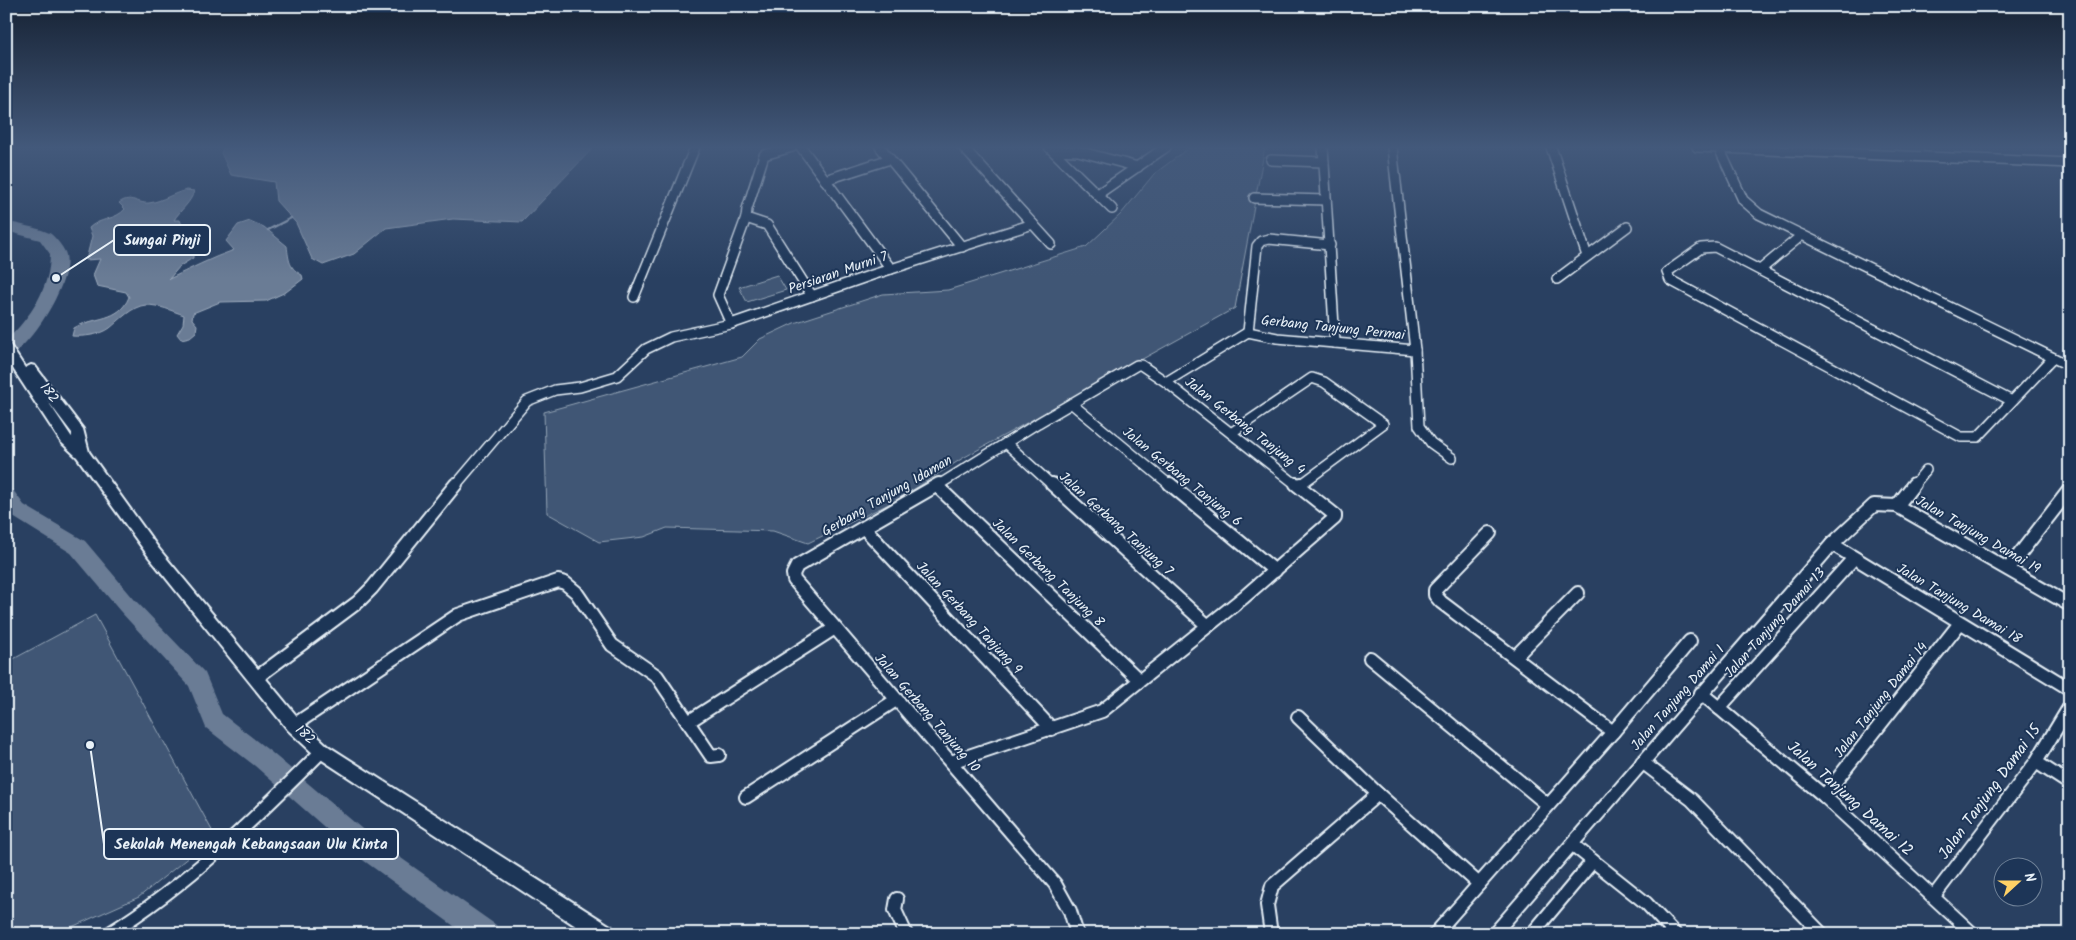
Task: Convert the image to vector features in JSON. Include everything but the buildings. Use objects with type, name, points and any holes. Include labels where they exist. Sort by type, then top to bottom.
[{"type":"street","points":[[634,297],[677,191]]},
{"type":"street","points":[[731,324],[718,295],[753,191]]},
{"type":"street","points":[[833,191],[891,268]]},
{"type":"street","points":[[916,191],[962,247]]},
{"type":"street","points":[[1003,191],[1051,244]]},
{"type":"street","points":[[1095,191],[1112,209]]},
{"type":"street","points":[[1098,194],[1103,191]]},
{"type":"street","points":[[1326,191],[1335,343]]},
{"type":"street","points":[[1397,191],[1415,350],[1419,426],[1430,443],[1452,458]]},
{"type":"street","points":[[1565,191],[1587,256]]},
{"type":"street","points":[[1739,191],[1743,200],[1759,214],[2070,366]]},
{"type":"street","points":[[1254,198],[1326,200]]},
{"type":"street","points":[[746,213],[767,225],[812,296]]},
{"type":"street","name":"Persiaran Murni 7","points":[[256,678],[339,616],[372,588],[492,440],[527,401],[545,392],[580,387],[617,376],[651,346],[671,337],[731,324],[891,268],[1033,224]]},
{"type":"street","points":[[1557,279],[1627,227]]},
{"type":"street","points":[[1760,270],[1802,235]]},
{"type":"street","points":[[1166,382],[1248,332],[1257,246],[1261,242],[1268,240],[1330,245]]},
{"type":"street","points":[[2012,401],[1715,247],[1703,247],[1667,274],[1670,280],[1957,436],[1978,437],[2053,358]]},
{"type":"street","name":"Gerbang Tanjung Permai","points":[[1248,332],[1277,338],[1415,350]]},
{"type":"street","name":"182","points":[[7,341],[22,362],[66,439],[82,453],[154,553],[294,725],[322,751],[605,934]]},
{"type":"street","name":"Jalan Gerbang Tanjung 4","points":[[1135,366],[1141,365],[1166,382],[1334,515],[1335,518],[1275,571]]},
{"type":"street","name":"Gerbang Tanjung Idaman","points":[[794,580],[793,574],[797,566],[937,486],[1135,366]]},
{"type":"street","points":[[1231,433],[1309,378],[1324,382],[1383,424],[1299,486]]},
{"type":"street","name":"Jalan Gerbang Tanjung 6","points":[[1072,404],[1275,571]]},
{"type":"street","name":"Jalan Gerbang Tanjung 7","points":[[1006,443],[1208,626]]},
{"type":"street","points":[[1897,506],[1926,470]]},
{"type":"street","name":"Jalan Gerbang Tanjung 8","points":[[937,486],[1139,680]]},
{"type":"street","points":[[2008,570],[2070,489]]},
{"type":"street","name":"Jalan Tanjung Damai 1","points":[[1494,934],[1832,544],[1874,505],[1897,506]]},
{"type":"street","name":"Jalan Tanjung Damai 19","points":[[1897,506],[2070,605]]},
{"type":"street","name":"Jalan Gerbang Tanjung 9","points":[[864,528],[1052,729]]},
{"type":"street","points":[[1490,533],[1435,592],[1441,602],[1613,732]]},
{"type":"street","name":"Jalan Tanjung Damai 18","points":[[1832,544],[2070,689]]},
{"type":"street","name":"Jalan Tanjung Damai 13","points":[[1720,708],[1854,558]]},
{"type":"street","points":[[951,762],[1052,729],[1102,710],[1275,571]]},
{"type":"street","name":"Jalan Gerbang Tanjung 10","points":[[794,580],[896,700],[998,815],[1055,884],[1070,911],[1077,934]]},
{"type":"street","points":[[294,725],[458,615],[554,582],[568,584],[582,601],[608,641],[620,654],[650,670],[657,676],[711,756],[719,755]]},
{"type":"street","points":[[1515,657],[1578,593]]},
{"type":"street","name":"Jalan Tanjung Damai 14","points":[[1824,796],[1960,623]]},
{"type":"street","points":[[688,722],[835,628]]},
{"type":"street","points":[[1435,934],[1613,732],[1690,640]]},
{"type":"street","points":[[1370,658],[1548,805]]},
{"type":"street","name":"Jalan Tanjung Damai 12","points":[[1701,693],[1824,796],[1973,934]]},
{"type":"street","points":[[746,797],[896,700]]},
{"type":"street","name":"Jalan Tanjung Damai 15","points":[[1934,896],[2036,762],[2070,706]]},
{"type":"street","points":[[1298,717],[1378,794],[1479,884]]},
{"type":"street","points":[[108,934],[168,895],[242,829],[322,751]]},
{"type":"street","points":[[1642,762],[1692,800],[1822,934]]},
{"type":"street","points":[[2036,762],[2070,784]]},
{"type":"street","points":[[1271,934],[1267,905],[1272,886],[1378,794]]},
{"type":"street","points":[[1573,845],[1646,903],[1675,934]]},
{"type":"street","points":[[1532,934],[1593,861]]},
{"type":"street","points":[[897,899],[895,910],[906,934]]},
{"type":"shaded area","points":[[194,191],[188,203],[174,220],[180,220],[183,228],[206,239],[203,242],[199,242],[198,238],[188,243],[186,250],[193,250],[193,258],[180,266],[169,279],[234,250],[226,241],[238,225],[250,221],[264,227],[287,246],[290,264],[294,270],[302,275],[303,279],[286,292],[266,301],[220,302],[193,313],[192,319],[197,325],[196,332],[190,337],[181,339],[177,334],[183,324],[184,315],[151,305],[136,308],[110,328],[97,334],[72,336],[74,328],[113,315],[119,311],[129,297],[126,292],[97,286],[93,275],[100,259],[86,260],[92,236],[89,228],[98,222],[121,213],[125,209],[119,203],[123,200],[131,199],[149,203],[177,193]]},
{"type":"shaded area","points":[[275,191],[552,191],[522,222],[453,219],[386,228],[354,254],[323,265],[312,259],[296,223],[276,201]]},
{"type":"shaded area","points":[[1140,191],[1257,191],[1235,308],[963,458],[897,500],[808,543],[773,531],[667,528],[644,537],[599,542],[547,513],[544,412],[742,357],[760,339],[794,323],[883,294],[948,290],[1086,247],[1121,214]]},
{"type":"shaded area","points":[[777,275],[786,290],[747,302],[739,287]]},
{"type":"shaded area","points":[[95,615],[215,836],[139,897],[56,934],[6,934],[6,663]]},
{"type":"waterway","points":[[268,230],[291,218]]},
{"type":"waterway","points":[[6,226],[45,237],[58,253],[57,274],[49,297],[29,327],[6,351]]},
{"type":"waterway","points":[[6,495],[17,510],[78,547],[127,605],[197,680],[214,721],[263,759],[365,847],[487,934]]},
{"type":"place","name":"Sungai Pinji","points":[[56,278]]},
{"type":"place","name":"Sekolah Menengah Kebangsaan Ulu Kinta","points":[[90,745]]}]
